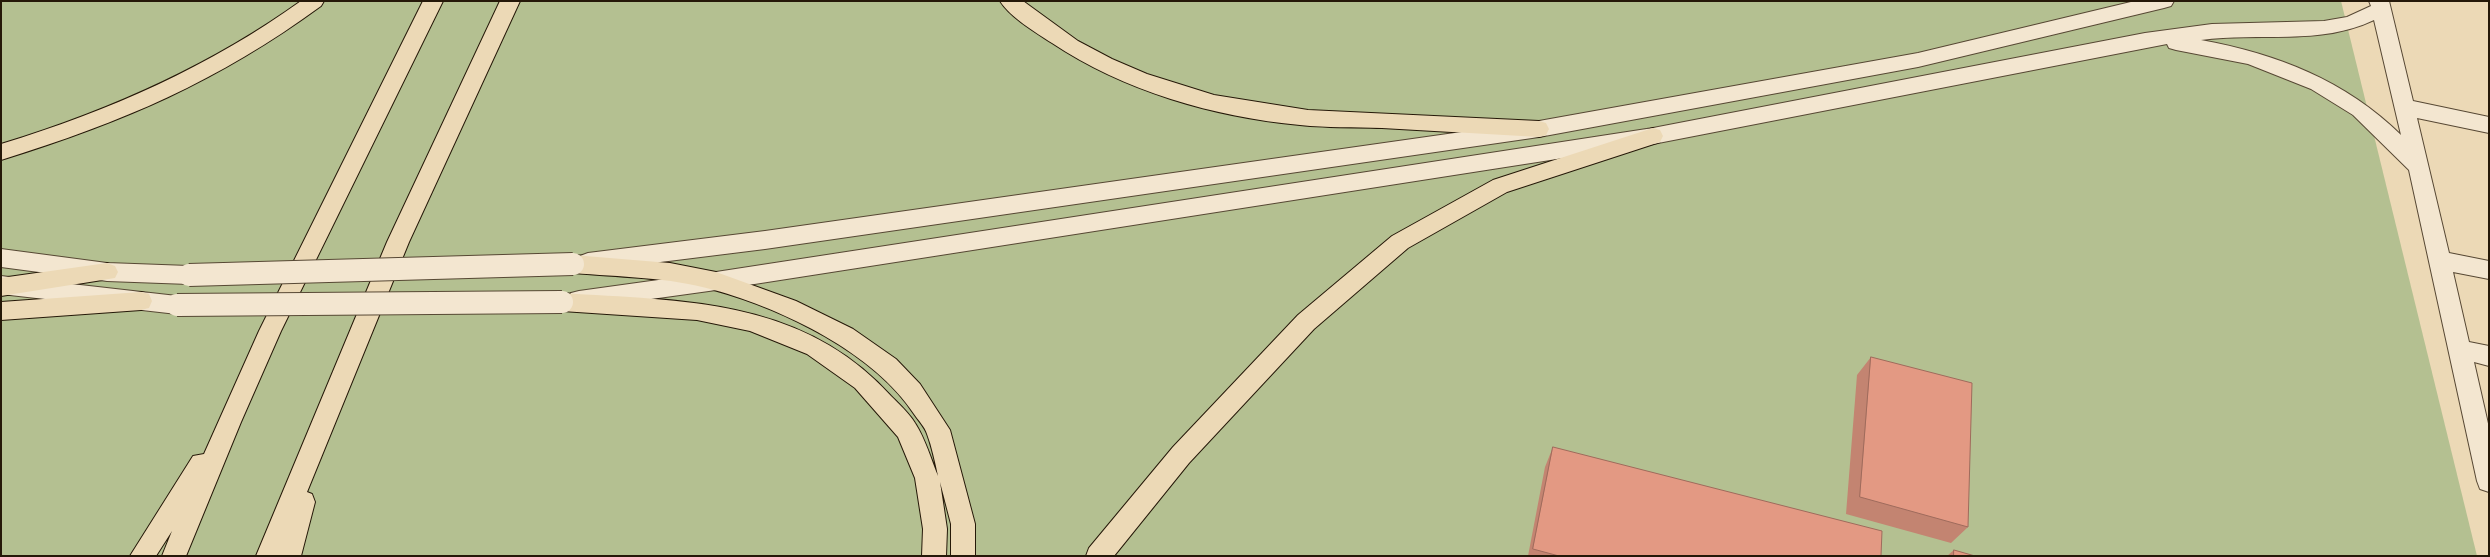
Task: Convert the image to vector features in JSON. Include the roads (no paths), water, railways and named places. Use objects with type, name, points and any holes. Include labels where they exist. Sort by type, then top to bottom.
[{"type":"main road","points":[[1,152],[104,119],[163,94],[222,64],[277,30],[314,1]]},
{"type":"main road","points":[[174,556],[229,422],[308,250],[433,1]]},
{"type":"main road","points":[[268,556],[322,429],[398,242],[510,1]]},
{"type":"main road","points":[[1010,1],[1029,18],[1082,52],[1144,81],[1214,103],[1289,116],[1539,129]]},
{"type":"main road","points":[[1098,556],[1181,455],[1301,328],[1400,242],[1500,186],[1653,136]]},
{"type":"main road","points":[[573,264],[670,272],[716,281],[788,308],[845,336],[888,366],[912,392],[938,430],[963,524],[962,556]]},
{"type":"main road","points":[[3,286],[107,272]]},
{"type":"main road","points":[[1,311],[141,301]]},
{"type":"main road","points":[[562,302],[698,311],[752,322],[815,347],[863,380],[907,430],[927,478],[935,529],[934,556]]},
{"type":"main road","points":[[142,556],[229,422]]},
{"type":"main road","points":[[289,556],[322,429]]},
{"type":"street","points":[[1,258],[107,272],[189,275],[573,264],[772,239],[1539,129],[1918,60],[2164,1]]},
{"type":"street","points":[[3,286],[177,305],[562,302],[716,281],[1519,155],[1653,136],[2145,40],[2212,31],[2324,28],[2351,23],[2380,5],[2403,107],[2419,168],[2489,482]]},
{"type":"street","points":[[2145,40],[2213,48],[2243,54],[2297,75],[2358,109],[2386,133],[2419,168]]},
{"type":"street","points":[[2403,107],[2489,125]]},
{"type":"street","points":[[2439,260],[2489,270]]},
{"type":"street","points":[[2459,349],[2489,356]]}]
